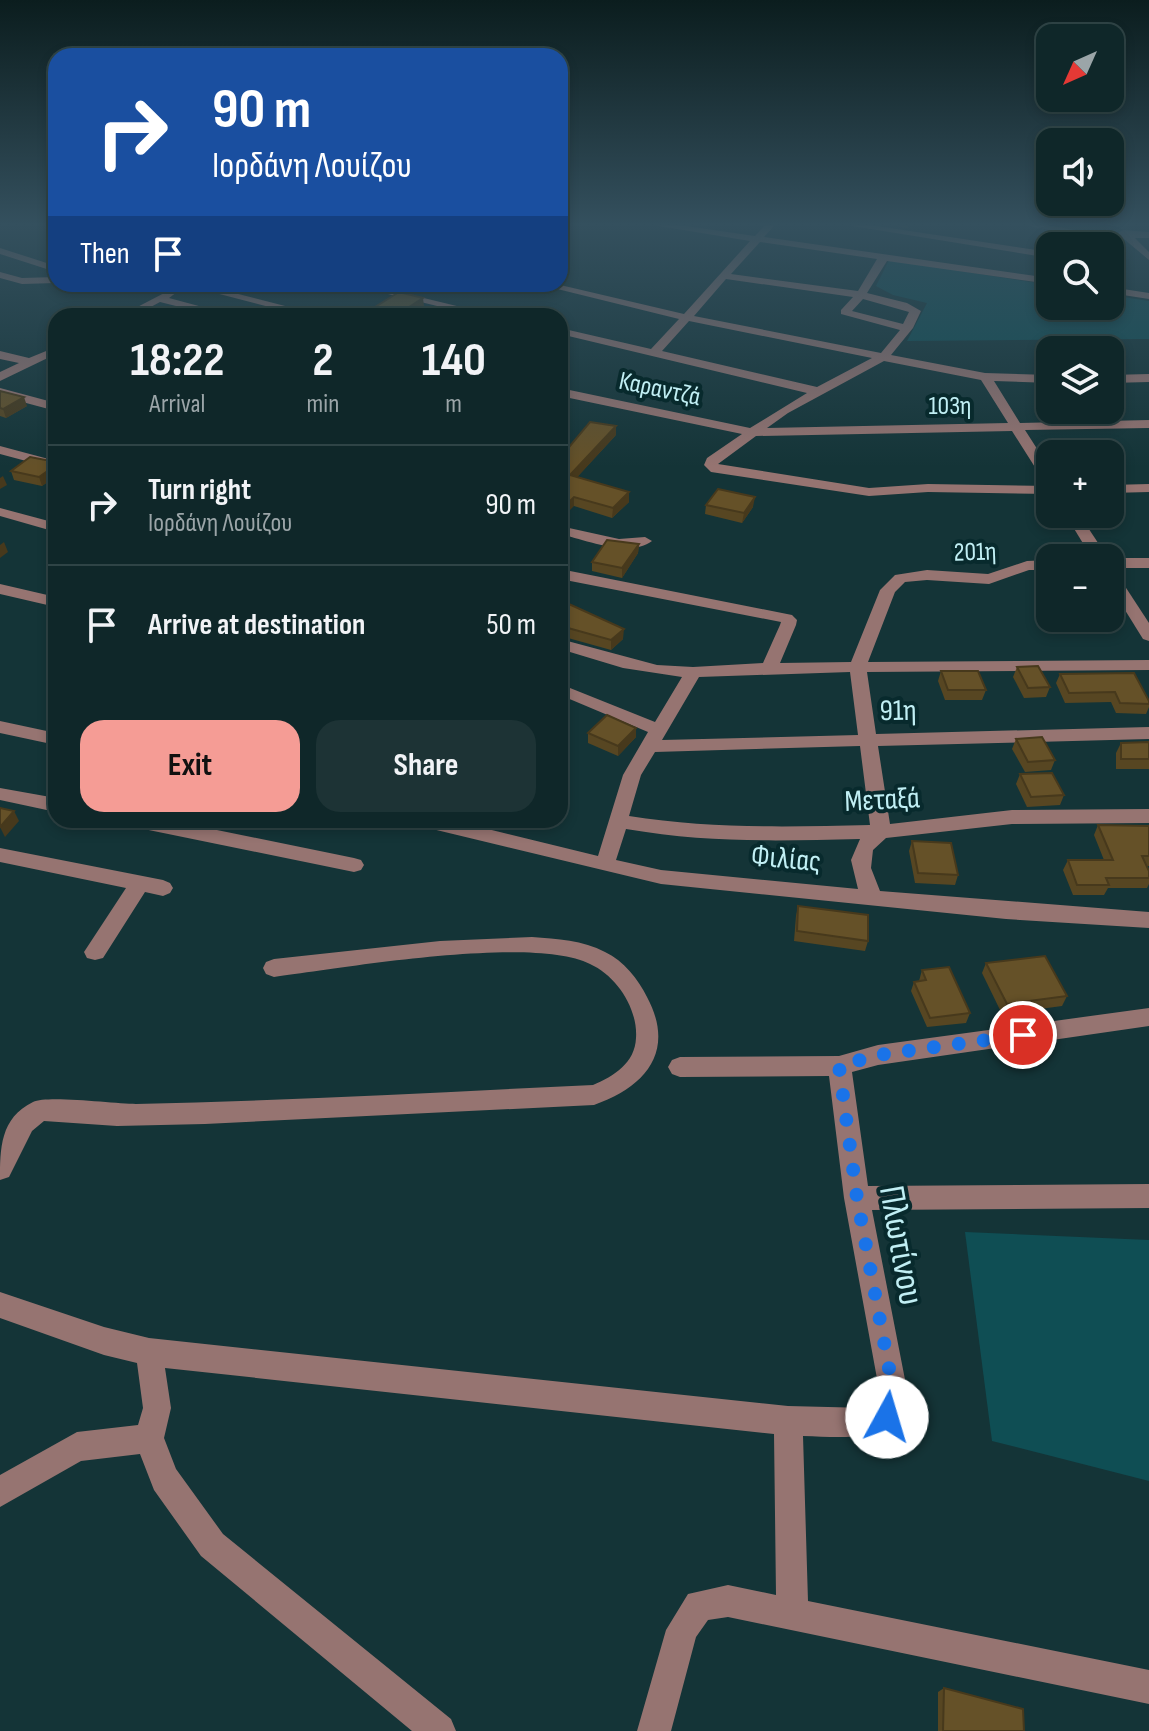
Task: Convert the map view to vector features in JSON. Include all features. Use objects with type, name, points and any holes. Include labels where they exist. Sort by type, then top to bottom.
[{"type":"street","points":[[636,306],[985,377],[1036,379]]},
{"type":"street","points":[[654,353],[699,306]]},
{"type":"street","points":[[851,306],[845,312],[907,328]]},
{"type":"street","points":[[908,306],[915,311],[907,328],[884,356],[751,432],[711,465],[726,472],[869,492],[928,488],[1036,490]]},
{"type":"street","points":[[568,333],[820,392]]},
{"type":"street","points":[[0,377],[48,354]]},
{"type":"street","points":[[0,355],[29,362]]},
{"type":"street","points":[[985,377],[1036,458]]},
{"type":"street","points":[[1124,379],[1149,378]]},
{"type":"street","points":[[0,392],[48,405]]},
{"type":"street","name":"Καραντζά","points":[[568,394],[751,432]]},
{"type":"street","name":"103η","points":[[751,432],[1149,424]]},
{"type":"street","points":[[0,450],[48,463]]},
{"type":"street","points":[[1124,489],[1149,488]]},
{"type":"street","points":[[0,512],[48,526]]},
{"type":"street","points":[[568,532],[619,543],[645,541]]},
{"type":"street","points":[[1124,563],[1149,563]]},
{"type":"street","name":"201η","points":[[858,667],[863,647],[888,590],[900,578],[927,575],[989,579],[1036,566]]},
{"type":"street","points":[[568,576],[786,618],[788,625],[770,667]]},
{"type":"street","points":[[0,589],[48,600]]},
{"type":"street","points":[[1124,596],[1149,636]]},
{"type":"street","points":[[568,646],[639,667],[693,672],[770,667],[1149,665]]},
{"type":"street","points":[[858,667],[881,832],[866,842],[860,856],[871,895]]},
{"type":"street","points":[[605,865],[620,821],[624,793],[693,672]]},
{"type":"street","points":[[568,693],[654,738]]},
{"type":"street","points":[[0,727],[48,737]]},
{"type":"street","name":"91η","points":[[654,738],[867,739],[1149,733]]},
{"type":"street","points":[[0,794],[48,803]]},
{"type":"street","name":"Μεταξά","points":[[620,821],[685,832],[730,835],[881,832],[1012,817],[1149,816]]},
{"type":"street","points":[[173,828],[354,865]]},
{"type":"street","name":"Φιλίας","points":[[456,828],[661,877],[871,895],[1006,911],[1149,920]]},
{"type":"street","points":[[0,855],[163,888]]},
{"type":"street","points":[[95,952],[139,884]]},
{"type":"street","points":[[0,1169],[23,1123],[40,1110],[117,1115],[205,1113],[594,1095],[619,1085],[637,1068],[647,1042],[645,1009],[620,975],[597,957],[571,949],[509,946],[274,968]]},
{"type":"street","points":[[680,1067],[839,1066],[878,1055],[1149,1017]]},
{"type":"street","name":"Πλωτίνου","points":[[788,1421],[868,1423],[887,1417],[894,1395],[857,1198],[839,1066]]},
{"type":"street","points":[[857,1198],[1149,1196]]},
{"type":"street","points":[[0,1305],[104,1341],[149,1352],[788,1421],[792,1614]]},
{"type":"street","points":[[149,1352],[157,1408],[149,1438],[165,1479],[212,1545],[439,1731]]},
{"type":"street","points":[[0,1492],[77,1447],[149,1438]]},
{"type":"street","points":[[654,1731],[682,1630],[699,1605],[728,1601],[1149,1687]]},
{"type":"shaded area","points":[[926,306],[1036,306],[1036,320],[1124,320],[1124,306],[1149,306],[1149,339],[1036,336],[1036,340],[907,341]]},
{"type":"shaded area","points":[[965,1232],[1149,1240],[1149,1481],[992,1441]]},
{"type":"building","points":[[377,306],[411,306],[407,308],[374,308]]},
{"type":"building","points":[[0,391],[24,397],[3,409],[0,408]]},
{"type":"building","points":[[590,422],[616,426],[570,475],[629,492],[613,508],[574,497],[568,503],[568,448]]},
{"type":"building","points":[[30,457],[48,460],[48,471],[39,477],[11,471]]},
{"type":"building","points":[[718,489],[755,497],[744,513],[706,505]]},
{"type":"building","points":[[607,540],[639,544],[622,568],[592,562]]},
{"type":"building","points":[[568,604],[624,629],[611,640],[568,628]]},
{"type":"building","points":[[1038,666],[1050,687],[1028,688],[1017,667]]},
{"type":"building","points":[[941,671],[978,671],[986,690],[948,690]]},
{"type":"building","points":[[1134,673],[1149,704],[1120,703],[1115,692],[1069,693],[1060,674]]},
{"type":"building","points":[[607,715],[636,728],[618,746],[588,733]]},
{"type":"building","points":[[1042,737],[1055,760],[1028,762],[1016,739]]},
{"type":"building","points":[[1149,742],[1149,759],[1121,759],[1121,743]]},
{"type":"building","points":[[1052,773],[1064,795],[1031,797],[1020,774]]},
{"type":"building","points":[[0,808],[14,811],[0,827]]},
{"type":"building","points":[[1098,825],[1149,826],[1149,856],[1142,856],[1149,878],[1106,878],[1109,885],[1077,885],[1068,860],[1113,860]]},
{"type":"building","points":[[912,841],[951,843],[958,875],[918,873]]},
{"type":"building","points":[[798,906],[868,915],[868,941],[797,931]]},
{"type":"building","points":[[1045,956],[1067,996],[1007,1004],[986,963]]},
{"type":"building","points":[[949,967],[970,1013],[930,1018],[914,982],[926,980],[922,970]]},
{"type":"building","points":[[944,1688],[1023,1709],[1024,1731],[943,1731]]},
{"type":"route","points":[[887,1417],[894,1395],[857,1198],[839,1066],[878,1055],[1023,1035]]}]
